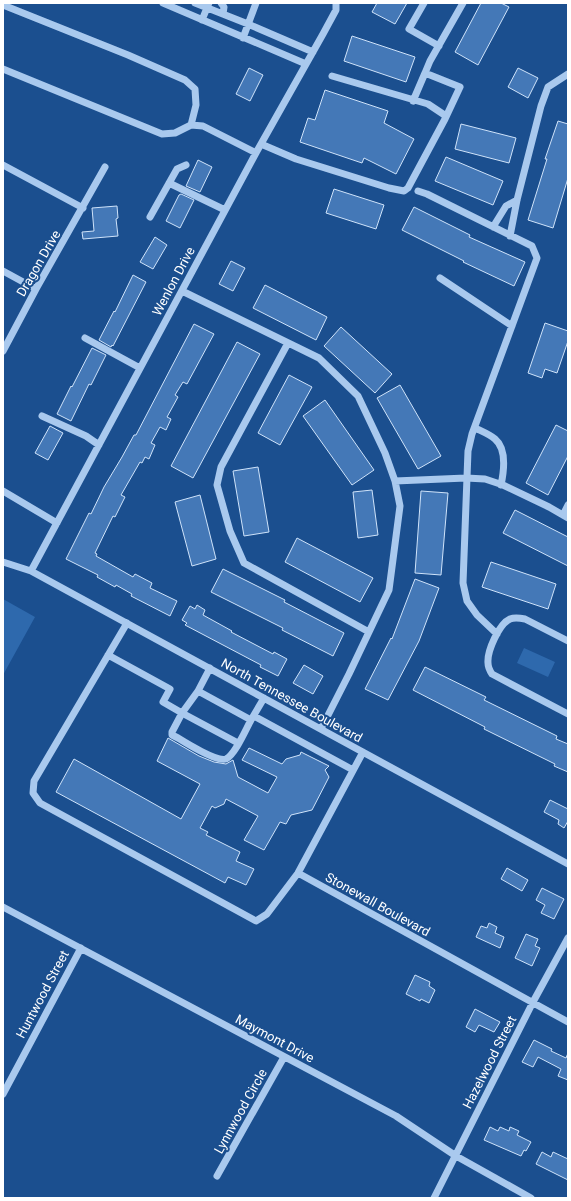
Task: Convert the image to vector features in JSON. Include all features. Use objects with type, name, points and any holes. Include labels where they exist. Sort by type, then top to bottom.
[{"type":"street","points":[[163,3],[306,64]]},
{"type":"street","points":[[195,3],[208,5],[223,14],[313,52]]},
{"type":"street","points":[[221,3],[224,7],[223,14]]},
{"type":"street","points":[[243,38],[256,3]]},
{"type":"street","name":"Wenlon Drive","points":[[31,571],[225,210],[336,10],[336,3]]},
{"type":"street","points":[[424,3],[409,29],[439,46]]},
{"type":"street","points":[[413,100],[425,73],[463,3]]},
{"type":"street","points":[[3,5],[128,55],[185,80],[195,89],[196,105],[191,125]]},
{"type":"street","points":[[202,20],[208,5]]},
{"type":"street","points":[[3,69],[162,134],[175,133],[191,125],[203,126],[256,153]]},
{"type":"street","points":[[261,144],[296,159],[389,188],[404,191],[408,188],[460,87],[425,73]]},
{"type":"street","points":[[510,236],[517,200],[541,106],[548,87],[568,74]]},
{"type":"street","points":[[332,76],[428,104],[446,116]]},
{"type":"street","points":[[150,217],[177,169],[186,164]]},
{"type":"street","points":[[3,165],[83,208]]},
{"type":"street","name":"Dragon Drive","points":[[3,351],[36,289],[105,168]]},
{"type":"street","points":[[169,183],[225,210]]},
{"type":"street","points":[[418,191],[427,194],[532,246],[537,258],[468,451],[462,583],[467,601],[477,615],[497,634]]},
{"type":"street","points":[[493,227],[506,206],[517,200]]},
{"type":"street","points":[[3,272],[36,289]]},
{"type":"street","points":[[440,278],[512,326]]},
{"type":"street","points":[[182,291],[319,358],[358,396],[385,453],[395,481],[400,506],[389,590],[321,729]]},
{"type":"street","points":[[85,338],[140,368]]},
{"type":"street","points":[[288,343],[221,467],[217,485],[230,531],[244,563],[369,632]]},
{"type":"street","points":[[42,416],[86,436],[99,445]]},
{"type":"street","points":[[475,428],[496,439],[502,451],[504,468],[501,485]]},
{"type":"street","points":[[395,481],[466,478],[485,480],[501,485],[549,507],[566,517],[568,505]]},
{"type":"street","points":[[3,490],[57,523]]},
{"type":"street","name":"North Tennessee Boulevard","points":[[3,562],[31,571],[568,864]]},
{"type":"street","points":[[568,642],[525,619],[518,617],[508,620],[502,626],[489,652],[488,663],[492,674],[568,714]]},
{"type":"street","points":[[127,623],[34,781],[33,793],[40,803],[256,921],[267,914],[298,873],[362,752]]},
{"type":"street","points":[[108,655],[170,689],[163,702],[238,743]]},
{"type":"street","points":[[210,668],[198,691],[182,713],[172,732],[172,735],[215,758],[222,760],[226,759],[232,754],[264,698]]},
{"type":"street","points":[[198,691],[353,770]]},
{"type":"street","name":"Stonewall Boulevard","points":[[298,873],[568,1022]]},
{"type":"street","name":"Maymont Drive","points":[[3,906],[396,1116],[456,1156],[531,1198]]},
{"type":"street","name":"Hazelwood Street","points":[[434,1198],[533,1002],[568,938]]},
{"type":"street","name":"Huntwood Street","points":[[3,1094],[81,948]]},
{"type":"street","name":"Lynnwood Circle","points":[[217,1176],[284,1057]]},
{"type":"shaded area","points":[[3,599],[35,617],[3,675]]},
{"type":"shaded area","points":[[524,648],[555,662],[548,677],[517,663]]},
{"type":"building","points":[[377,3],[407,3],[395,24],[372,12]]},
{"type":"building","points":[[481,3],[501,3],[509,7],[478,65],[455,52]]},
{"type":"building","points":[[352,36],[415,57],[406,82],[344,61]]},
{"type":"building","points":[[249,68],[263,75],[250,101],[236,94]]},
{"type":"building","points":[[518,68],[538,78],[528,98],[508,87]]},
{"type":"building","points":[[325,90],[388,111],[384,123],[414,139],[396,174],[364,158],[362,163],[300,142],[308,118],[315,120]]},
{"type":"building","points":[[558,121],[568,124],[568,178],[553,228],[528,220],[547,159],[545,159]]},
{"type":"building","points":[[461,124],[516,138],[509,163],[455,149]]},
{"type":"building","points":[[446,157],[503,181],[493,205],[435,181]]},
{"type":"building","points":[[198,160],[212,167],[200,192],[186,186]]},
{"type":"building","points":[[334,189],[384,205],[376,229],[326,213]]},
{"type":"building","points":[[181,194],[194,200],[180,228],[166,221],[179,195]]},
{"type":"building","points":[[117,206],[118,218],[116,219],[118,236],[83,239],[82,232],[94,231],[92,208]]},
{"type":"building","points":[[414,207],[470,235],[469,237],[525,262],[514,286],[463,262],[464,261],[402,230]]},
{"type":"building","points":[[155,237],[167,245],[153,269],[140,262]]},
{"type":"building","points":[[231,261],[245,268],[233,291],[219,284]]},
{"type":"building","points":[[133,275],[146,282],[113,346],[112,345],[111,347],[99,340]]},
{"type":"building","points":[[265,285],[327,317],[316,340],[253,308]]},
{"type":"building","points":[[545,323],[568,331],[568,341],[557,373],[545,369],[542,378],[528,373]]},
{"type":"building","points":[[194,324],[214,334],[187,384],[183,382],[175,395],[178,397],[167,417],[171,419],[166,430],[160,427],[151,443],[155,445],[149,459],[145,457],[142,463],[140,462],[121,495],[125,497],[115,517],[113,516],[95,553],[97,554],[96,556],[133,577],[135,574],[152,583],[150,588],[177,601],[170,616],[131,596],[132,594],[116,585],[115,587],[97,577],[98,575],[66,559],[89,513],[91,514],[104,487],[134,435],[136,435]]},
{"type":"building","points":[[341,327],[392,374],[375,393],[324,346]]},
{"type":"building","points":[[237,342],[260,354],[193,478],[171,466]]},
{"type":"building","points":[[92,348],[106,355],[91,385],[89,384],[71,421],[57,414]]},
{"type":"building","points":[[289,375],[312,387],[280,445],[258,433]]},
{"type":"building","points":[[400,385],[441,456],[418,469],[377,398]]},
{"type":"building","points":[[325,400],[374,470],[352,485],[303,416]]},
{"type":"building","points":[[556,425],[568,431],[568,456],[548,495],[526,483]]},
{"type":"building","points":[[50,426],[63,433],[48,460],[35,453]]},
{"type":"building","points":[[258,467],[269,532],[244,536],[233,471]]},
{"type":"building","points":[[372,490],[378,535],[358,538],[353,492]]},
{"type":"building","points":[[421,491],[448,493],[441,575],[415,573]]},
{"type":"building","points":[[200,495],[216,559],[192,566],[175,502]]},
{"type":"building","points":[[515,510],[568,537],[568,566],[503,533]]},
{"type":"building","points":[[297,538],[373,578],[360,602],[285,562]]},
{"type":"building","points":[[491,562],[556,584],[548,609],[482,587]]},
{"type":"building","points":[[223,569],[285,600],[284,602],[344,633],[333,656],[282,630],[283,628],[211,592]]},
{"type":"building","points":[[415,579],[439,588],[419,641],[388,700],[365,689],[391,638],[392,639]]},
{"type":"building","points":[[197,605],[205,610],[203,615],[232,631],[231,632],[273,654],[274,652],[287,659],[278,676],[260,667],[261,665],[185,625],[187,623],[182,620],[190,606],[195,609]]},
{"type":"building","points":[[304,665],[323,676],[313,694],[293,683]]},
{"type":"building","points":[[425,667],[486,697],[484,700],[557,736],[556,739],[568,744],[568,772],[484,729],[485,727],[413,690]]},
{"type":"building","points":[[168,738],[199,756],[214,762],[226,764],[233,760],[238,777],[268,793],[277,777],[242,760],[249,748],[282,764],[286,759],[300,755],[301,752],[329,766],[325,770],[329,777],[312,810],[291,815],[286,824],[280,822],[264,850],[244,840],[258,816],[226,799],[224,804],[215,808],[212,806],[200,828],[208,832],[206,835],[240,852],[236,861],[254,869],[246,885],[228,877],[225,883],[56,792],[74,759],[181,819],[200,784],[157,761]]},
{"type":"building","points":[[550,800],[568,809],[568,821],[564,828],[558,824],[559,820],[544,812]]},
{"type":"building","points":[[507,868],[528,880],[522,891],[501,879]]},
{"type":"building","points":[[542,888],[564,899],[554,919],[541,913],[545,905],[536,900]]},
{"type":"building","points":[[489,923],[497,927],[495,933],[504,937],[500,948],[476,937],[481,926],[487,928]]},
{"type":"building","points":[[526,934],[538,939],[535,946],[540,948],[532,966],[515,958]]},
{"type":"building","points":[[415,975],[430,982],[429,986],[435,990],[429,1003],[421,999],[420,1001],[406,994]]},
{"type":"building","points":[[475,1009],[500,1022],[494,1032],[479,1025],[475,1032],[466,1027]]},
{"type":"building","points":[[534,1040],[552,1049],[551,1051],[566,1058],[568,1053],[568,1080],[558,1076],[561,1069],[538,1057],[533,1067],[522,1062]]},
{"type":"building","points":[[490,1127],[498,1131],[500,1127],[509,1131],[510,1127],[519,1131],[517,1135],[531,1142],[521,1156],[484,1140]]},
{"type":"building","points":[[542,1152],[551,1157],[553,1152],[568,1159],[568,1180],[536,1164]]}]
